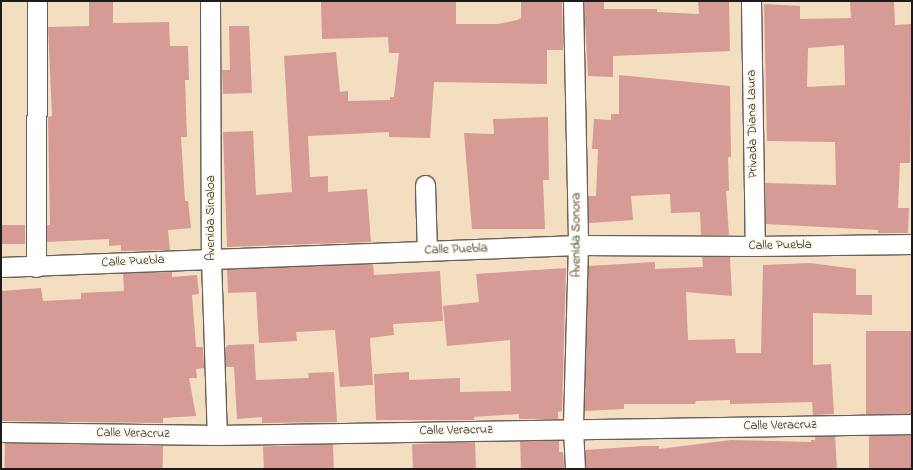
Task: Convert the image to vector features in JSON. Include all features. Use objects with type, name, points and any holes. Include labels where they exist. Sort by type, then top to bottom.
[{"type":"street","points":[[36,266],[37,1]]},
{"type":"street","name":"Avenida Sinaloa","points":[[210,1],[211,258],[217,435]]},
{"type":"street","name":"Avenida Sonora","points":[[573,1],[578,245],[573,429],[575,469]]},
{"type":"street","name":"Privada Diana Laura","points":[[751,1],[755,246]]},
{"type":"street","points":[[425,185],[427,251]]},
{"type":"street","name":"Calle Puebla","points":[[1,267],[578,245],[755,246],[912,244]]},
{"type":"street","name":"Calle Veracruz","points":[[1,432],[217,435],[912,424]]},
{"type":"building","points":[[89,1],[113,1],[113,23],[169,22],[170,46],[188,46],[189,80],[185,80],[187,137],[181,137],[185,201],[188,201],[191,228],[168,230],[170,250],[121,251],[121,245],[109,246],[109,239],[47,242],[47,225],[50,225],[48,117],[52,116],[48,27],[89,26]]},
{"type":"building","points":[[321,1],[456,1],[456,24],[498,24],[521,18],[521,1],[562,1],[563,50],[547,50],[547,84],[434,82],[430,138],[389,137],[389,132],[308,136],[310,177],[328,176],[328,192],[367,189],[371,242],[227,247],[223,132],[253,131],[256,195],[292,192],[284,56],[336,52],[340,92],[348,91],[348,101],[390,100],[390,97],[394,97],[399,53],[389,53],[388,37],[322,39]]},
{"type":"building","points":[[584,1],[604,1],[604,9],[657,9],[657,12],[699,14],[698,1],[729,1],[730,51],[613,56],[613,77],[588,76]]},
{"type":"building","points":[[850,1],[894,1],[895,25],[912,24],[910,163],[900,163],[898,208],[909,208],[908,233],[878,233],[878,230],[766,224],[765,183],[836,185],[835,142],[767,141],[764,4],[800,6],[800,19],[851,18]],"holes":[[[844,45],[845,85],[807,87],[808,48]]]},
{"type":"building","points":[[229,26],[249,26],[252,93],[223,94],[222,70],[230,70]]},
{"type":"building","points":[[619,75],[730,86],[731,157],[728,157],[729,191],[726,191],[729,235],[701,235],[700,212],[671,213],[670,194],[631,196],[633,220],[589,223],[588,196],[596,196],[598,149],[592,149],[594,119],[611,120],[611,114],[619,114]]},
{"type":"building","points":[[548,117],[549,180],[543,180],[545,229],[472,229],[464,133],[494,134],[493,119]]},
{"type":"building","points":[[1,225],[25,225],[25,244],[1,244]]},
{"type":"building","points":[[702,257],[730,257],[732,296],[686,292],[688,340],[735,339],[736,353],[761,353],[763,265],[810,263],[856,269],[856,295],[872,295],[872,315],[813,313],[813,365],[831,364],[834,414],[813,415],[812,402],[730,404],[730,400],[696,401],[695,404],[624,404],[624,409],[584,411],[588,266],[655,262],[655,269],[703,267]]},
{"type":"building","points":[[373,264],[374,275],[440,271],[443,321],[393,324],[394,335],[370,338],[373,385],[340,387],[335,330],[296,332],[297,341],[259,343],[256,292],[228,293],[227,269]]},
{"type":"building","points":[[566,268],[562,411],[558,412],[558,419],[519,419],[519,414],[474,417],[474,420],[376,420],[374,374],[409,372],[409,380],[460,378],[460,392],[511,391],[510,340],[447,346],[443,306],[479,302],[476,274]]},
{"type":"building","points":[[172,272],[172,277],[197,275],[199,294],[192,295],[196,347],[203,347],[204,368],[196,369],[197,378],[189,378],[196,416],[163,418],[163,423],[1,421],[1,291],[41,288],[43,301],[81,299],[81,293],[124,291],[123,273]]},
{"type":"building","points":[[866,331],[912,331],[912,414],[866,414]]},
{"type":"building","points":[[254,344],[256,380],[309,378],[308,373],[334,372],[337,422],[262,423],[262,417],[237,419],[234,367],[226,367],[225,348],[228,345]]},
{"type":"building","points":[[869,435],[912,435],[912,469],[869,469]]},
{"type":"building","points":[[835,436],[837,469],[586,469],[585,450],[643,446],[659,446],[659,449],[731,440],[811,442],[811,440],[815,440],[815,437]]},
{"type":"building","points":[[520,441],[559,441],[559,452],[563,452],[564,469],[521,469]]},
{"type":"building","points":[[475,442],[476,469],[413,469],[412,444]]},
{"type":"building","points":[[5,443],[163,446],[163,469],[5,469]]},
{"type":"building","points":[[333,444],[334,469],[264,469],[263,446]]}]
